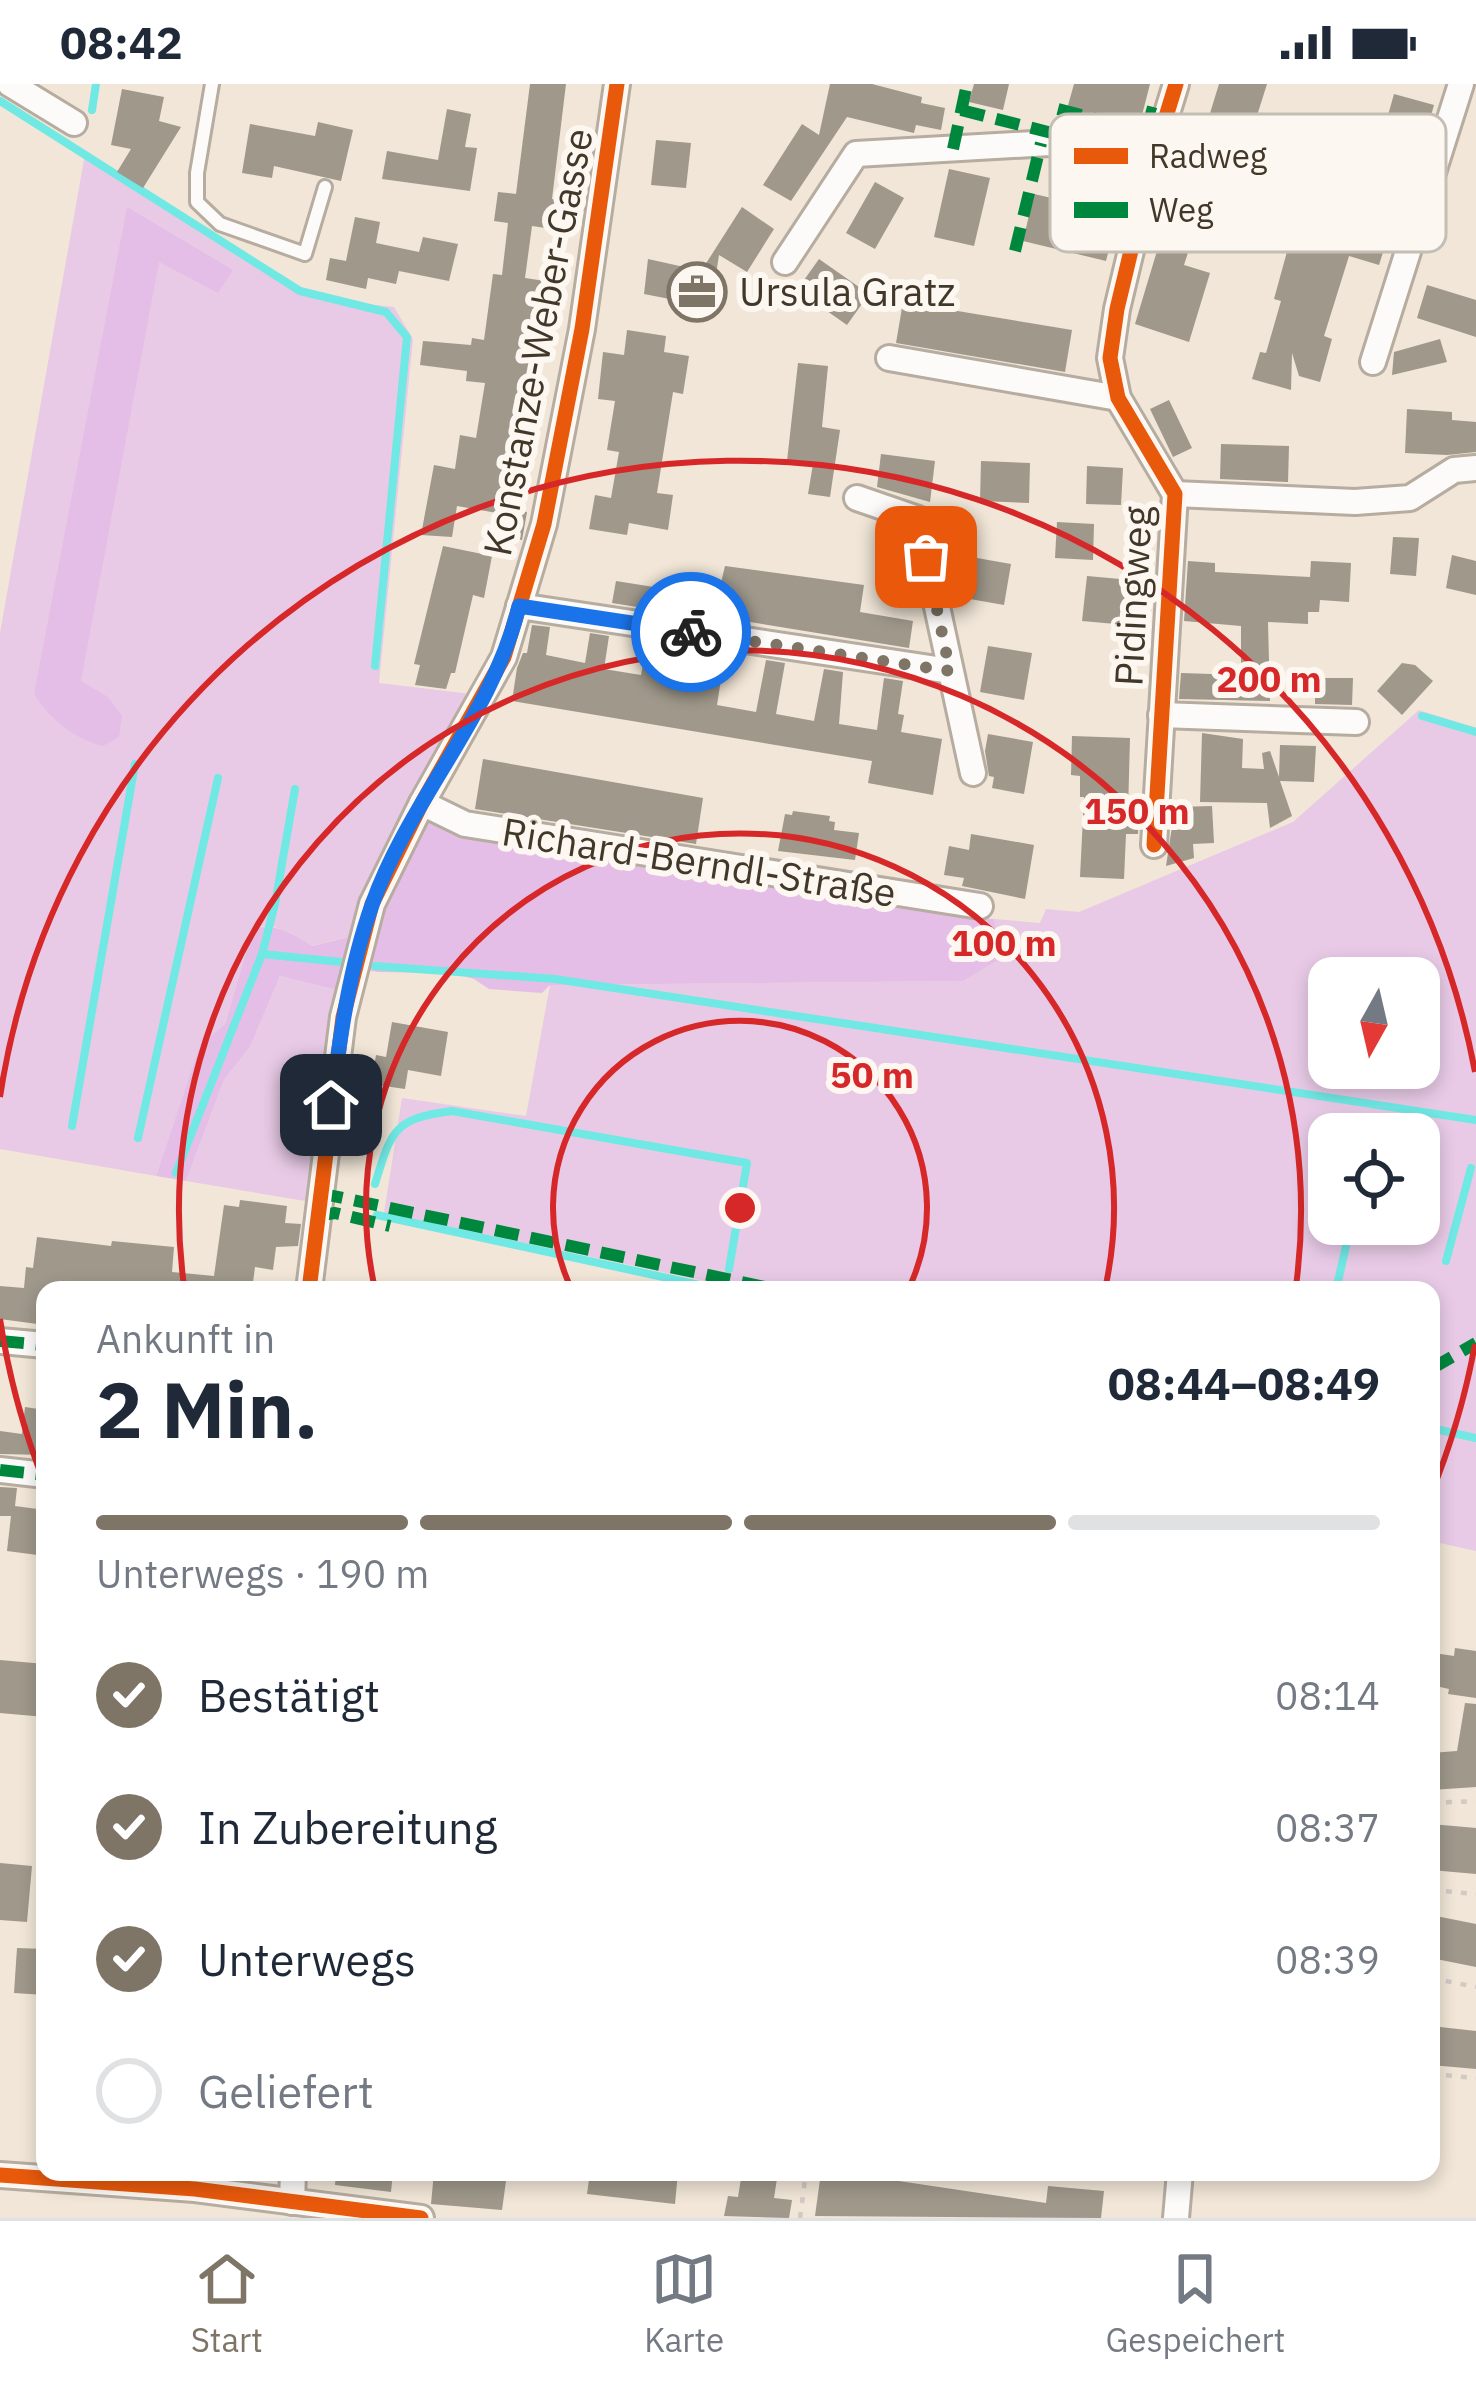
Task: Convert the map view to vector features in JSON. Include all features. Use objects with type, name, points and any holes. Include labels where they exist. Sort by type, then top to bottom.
[{"type":"street","points":[[10,84],[74,123]]},
{"type":"street","name":"Konstanze-Weber-Gasse","points":[[310,1281],[349,993],[372,904],[504,657],[544,524],[582,329],[617,84]]},
{"type":"street","name":"Pidingweg","points":[[1167,114],[1176,84]]},
{"type":"street","points":[[1446,131],[1461,84]]},
{"type":"street","points":[[784,262],[856,154],[1050,142]]},
{"type":"street","name":"Pidingweg","points":[[1131,252],[1110,358],[1118,398],[1175,494],[1154,845]]},
{"type":"street","points":[[1373,362],[1408,252]]},
{"type":"street","points":[[890,358],[1118,398]]},
{"type":"street","name":"Pidingweg","points":[[1175,494],[1355,502],[1410,498],[1454,470],[1476,468]]},
{"type":"street","points":[[857,498],[918,519],[973,772]]},
{"type":"street","points":[[519,606],[950,671]]},
{"type":"street","name":"Pidingweg","points":[[1161,716],[1356,722]]},
{"type":"street","name":"Richard-Berndl-Straße","points":[[422,803],[465,824],[980,906]]},
{"type":"street","points":[[0,1341],[36,1344]]},
{"type":"street","points":[[0,1470],[36,1474]]},
{"type":"street","points":[[0,2175],[36,2178]]},
{"type":"street","points":[[84,2181],[195,2189],[421,2218]]},
{"type":"street","points":[[292,2202],[293,2181]]},
{"type":"street","points":[[1176,2218],[1179,2181]]},
{"type":"street","points":[[195,2189],[195,2218]]},
{"type":"lane","points":[[212,84],[197,172],[197,202],[220,224],[304,254],[325,187]]},
{"type":"path","points":[[1440,1803],[1476,1802]]},
{"type":"path","points":[[1440,1891],[1476,1894]]},
{"type":"path","points":[[1440,1980],[1476,1988]]},
{"type":"path","points":[[1440,2075],[1476,2078]]},
{"type":"path","points":[[800,2218],[805,2181]]},
{"type":"shaded area","points":[[85,154],[316,299],[394,307],[413,339],[379,683],[471,694],[402,816],[357,935],[311,946],[284,930],[253,928],[225,1024],[200,1046],[156,1176],[0,1149],[0,633]]},
{"type":"shaded area","points":[[127,207],[233,270],[218,293],[159,262],[81,681],[108,697],[122,716],[119,737],[103,746],[64,727],[34,694]]},
{"type":"shaded area","points":[[1419,710],[1476,728],[1476,1551],[1440,1543],[1440,1281],[705,1281],[384,1213],[402,1098],[526,1116],[550,985],[963,981],[1002,958],[994,919],[1040,923],[1046,909],[1079,912],[1293,822]]},
{"type":"shaded area","points":[[402,816],[449,822],[491,841],[994,919],[1002,958],[963,981],[550,985],[542,993],[489,989],[451,973],[350,967],[341,991],[280,976],[250,1047],[224,1080],[186,1181],[156,1176],[200,1045],[225,1024],[253,928],[284,930],[312,946],[357,935]]},
{"type":"shaded area","points":[[280,976],[341,991],[311,1202],[186,1181],[224,1080],[250,1047]]},
{"type":"building","points":[[530,84],[566,84],[552,199],[564,201],[560,230],[532,226],[525,278],[545,281],[543,297],[547,297],[531,390],[522,389],[516,427],[529,429],[525,455],[509,453],[503,489],[508,490],[504,508],[527,512],[522,540],[500,536],[503,514],[457,506],[452,537],[421,535],[434,465],[455,469],[460,435],[476,438],[485,383],[466,381],[467,371],[420,365],[423,341],[471,345],[472,338],[484,340],[493,274],[502,275],[508,223],[494,221],[498,192],[516,194]]},
{"type":"building","points":[[830,84],[872,84],[922,97],[921,103],[945,108],[941,130],[916,125],[914,133],[847,117],[791,201],[763,185],[802,124],[819,135]]},
{"type":"building","points":[[974,84],[1009,84],[1003,110],[969,102]]},
{"type":"building","points":[[1074,84],[1150,84],[1142,114],[1087,114],[1067,109]]},
{"type":"building","points":[[1219,84],[1267,84],[1258,114],[1210,114]]},
{"type":"building","points":[[122,89],[164,97],[159,121],[181,127],[143,188],[117,172],[131,149],[111,145]]},
{"type":"building","points":[[1394,94],[1434,105],[1431,114],[1388,114]]},
{"type":"building","points":[[447,109],[471,114],[465,147],[477,148],[470,191],[382,179],[387,151],[438,160]]},
{"type":"building","points":[[318,122],[353,130],[341,181],[274,166],[272,178],[242,173],[250,124],[315,136]]},
{"type":"building","points":[[656,140],[691,143],[686,188],[651,185]]},
{"type":"building","points":[[949,169],[990,178],[974,246],[934,237]]},
{"type":"building","points":[[875,182],[904,198],[875,249],[846,233]]},
{"type":"building","points":[[1034,194],[1050,198],[1050,248],[1023,241]]},
{"type":"building","points":[[742,207],[774,229],[747,272],[719,255],[711,307],[644,294],[648,259],[693,269],[691,287]]},
{"type":"building","points":[[355,217],[380,222],[376,243],[419,252],[423,237],[458,244],[449,281],[399,271],[396,284],[368,278],[366,289],[326,280],[330,258],[346,261]]},
{"type":"building","points":[[1069,252],[1108,252],[1106,261]]},
{"type":"building","points":[[1157,252],[1188,252],[1184,265],[1210,273],[1189,342],[1135,324]]},
{"type":"building","points":[[1287,252],[1383,252],[1379,265],[1349,256],[1324,336],[1332,339],[1320,382],[1299,376],[1292,353],[1291,390],[1252,379],[1260,352],[1266,353],[1281,301],[1274,299]]},
{"type":"building","points":[[819,259],[869,294],[847,325],[797,290]]},
{"type":"building","points":[[1427,285],[1476,300],[1476,337],[1417,318]]},
{"type":"building","points":[[903,302],[1072,330],[1065,372],[896,343]]},
{"type":"building","points":[[627,330],[666,336],[664,352],[689,356],[683,394],[673,392],[657,493],[673,495],[668,530],[629,523],[627,535],[589,529],[595,495],[611,498],[619,452],[607,450],[615,401],[598,399],[603,352],[624,355]]},
{"type":"building","points":[[1440,339],[1447,362],[1392,375],[1394,352]]},
{"type":"building","points":[[798,363],[828,366],[822,427],[840,430],[830,497],[808,494],[813,464],[787,461]]},
{"type":"building","points":[[1169,400],[1192,448],[1173,457],[1150,409]]},
{"type":"building","points":[[1407,409],[1452,412],[1452,420],[1476,422],[1476,452],[1405,453]]},
{"type":"building","points":[[1221,444],[1289,446],[1288,482],[1220,479]]},
{"type":"building","points":[[881,454],[935,461],[930,502],[877,487]]},
{"type":"building","points":[[981,461],[1030,463],[1029,503],[980,501]]},
{"type":"building","points":[[1087,466],[1123,468],[1121,505],[1086,504]]},
{"type":"building","points":[[1057,522],[1094,524],[1093,560],[1055,558]]},
{"type":"building","points":[[1393,537],[1419,538],[1416,576],[1390,574]]},
{"type":"building","points":[[443,546],[492,556],[484,598],[473,595],[455,673],[446,689],[415,685],[420,665],[414,664]]},
{"type":"building","points":[[960,555],[1011,564],[1004,605],[953,596]]},
{"type":"building","points":[[1452,555],[1476,561],[1476,595],[1446,588]]},
{"type":"building","points":[[1188,561],[1215,563],[1215,572],[1310,577],[1311,561],[1351,563],[1349,602],[1320,600],[1319,612],[1308,612],[1308,624],[1268,622],[1270,701],[1179,699],[1181,673],[1241,675],[1241,626],[1184,621]]},
{"type":"building","points":[[725,566],[864,585],[860,612],[913,621],[909,648],[713,616]]},
{"type":"building","points":[[1087,576],[1131,580],[1127,625],[1082,621]]},
{"type":"building","points":[[616,581],[660,588],[656,610],[612,603]]},
{"type":"building","points":[[532,625],[550,627],[546,655],[585,663],[590,633],[609,636],[604,669],[641,675],[647,642],[666,645],[661,674],[701,680],[706,651],[725,654],[717,705],[756,712],[766,660],[785,663],[776,714],[814,721],[824,669],[843,672],[839,724],[877,730],[884,678],[903,681],[898,714],[904,715],[901,732],[942,739],[933,795],[868,783],[872,761],[512,701]]},
{"type":"building","points":[[988,646],[1032,653],[1024,700],[980,692]]},
{"type":"building","points":[[1402,663],[1415,665],[1433,681],[1402,715],[1377,691]]},
{"type":"building","points":[[1315,678],[1353,678],[1352,705],[1315,704]]},
{"type":"building","points":[[1202,733],[1243,739],[1242,768],[1264,769],[1262,753],[1270,751],[1279,777],[1280,745],[1316,746],[1314,782],[1280,781],[1292,816],[1270,828],[1267,803],[1200,802]]},
{"type":"building","points":[[988,734],[1033,742],[1024,794],[992,788],[994,777],[989,776],[985,751]]},
{"type":"building","points":[[1072,736],[1130,738],[1128,812],[1139,813],[1138,834],[1126,834],[1124,879],[1080,877],[1084,797],[1080,797],[1080,776],[1071,775]]},
{"type":"building","points":[[483,759],[703,798],[696,844],[475,809]]},
{"type":"building","points":[[1212,806],[1214,843],[1193,844],[1194,858],[1166,866],[1175,807]]},
{"type":"building","points":[[785,814],[830,816],[834,830],[859,833],[855,860],[778,851]]},
{"type":"building","points":[[971,834],[1034,845],[1025,899],[962,886],[964,878],[944,875],[949,846],[969,850]]},
{"type":"building","points":[[392,1022],[448,1032],[441,1076],[408,1070],[405,1089],[371,1084],[376,1055],[386,1057]]},
{"type":"building","points":[[240,1200],[287,1206],[285,1223],[301,1224],[298,1246],[276,1247],[273,1270],[255,1267],[253,1281],[36,1281],[36,1324],[0,1319],[0,1286],[24,1288],[26,1267],[33,1268],[37,1237],[174,1247],[172,1272],[214,1276],[224,1205],[239,1207]]},
{"type":"building","points":[[25,1407],[36,1409],[36,1455],[0,1454],[0,1431],[22,1434]]},
{"type":"building","points":[[0,1487],[17,1488],[15,1506],[36,1509],[36,1555],[7,1551],[11,1516],[0,1516]]},
{"type":"building","points":[[1455,1648],[1476,1651],[1476,1698],[1448,1694],[1449,1689],[1440,1687],[1440,1654],[1454,1656]]},
{"type":"building","points":[[0,1660],[36,1663],[36,1716],[0,1713]]},
{"type":"building","points":[[1465,1703],[1476,1704],[1476,1787],[1440,1789],[1440,1752],[1457,1751]]},
{"type":"building","points":[[1440,1825],[1476,1828],[1476,1874],[1440,1871]]},
{"type":"building","points":[[0,1863],[32,1866],[27,1922],[0,1920]]},
{"type":"building","points":[[1440,1917],[1476,1924],[1476,1967],[1440,1960]]},
{"type":"building","points":[[17,1948],[36,1949],[36,1994],[14,1993]]},
{"type":"building","points":[[1440,2027],[1476,2031],[1476,2069],[1440,2066]]},
{"type":"building","points":[[335,2181],[392,2181],[391,2192],[335,2185]]},
{"type":"building","points":[[433,2181],[506,2181],[502,2210],[431,2204]]},
{"type":"building","points":[[589,2181],[677,2181],[675,2204],[587,2194]]},
{"type":"building","points":[[741,2181],[777,2181],[774,2198],[792,2200],[789,2218],[724,2216],[728,2196],[738,2197]]},
{"type":"building","points":[[820,2181],[899,2181],[1046,2203],[1048,2186],[1104,2191],[1101,2218],[815,2216]]},
{"type":"waterway","points":[[92,110],[96,84]]},
{"type":"waterway","points":[[0,101],[300,291],[386,312],[407,337],[375,666]]},
{"type":"waterway","points":[[1422,716],[1476,732]]},
{"type":"waterway","points":[[72,1126],[135,764]]},
{"type":"waterway","points":[[138,1138],[218,778]]},
{"type":"waterway","points":[[176,1173],[262,954],[295,789]]},
{"type":"waterway","points":[[262,954],[341,962]]},
{"type":"waterway","points":[[375,966],[555,979],[1476,1120]]},
{"type":"waterway","points":[[375,1184],[398,1130],[418,1118],[452,1111],[747,1163],[729,1269]]},
{"type":"waterway","points":[[1446,1261],[1471,1168]]},
{"type":"waterway","points":[[377,1215],[681,1281]]},
{"type":"waterway","points":[[1338,1281],[1346,1245]]},
{"type":"waterway","points":[[1440,1430],[1476,1438]]},
{"type":"marked path","points":[[953,149],[967,84]]},
{"type":"marked path","points":[[1151,114],[1153,107]]},
{"type":"marked path","points":[[1058,109],[1077,114]]},
{"type":"marked path","points":[[961,110],[1050,132]]},
{"type":"marked path","points":[[1015,251],[1041,143]]},
{"type":"marked path","points":[[319,1193],[736,1281]]},
{"type":"marked path","points":[[316,1216],[335,1213],[390,1226]]},
{"type":"marked path","points":[[0,1341],[36,1344]]},
{"type":"marked path","points":[[1440,1364],[1476,1343]]},
{"type":"marked path","points":[[0,1470],[36,1474]]},
{"type":"cycle path","points":[[310,1281],[343,1017],[372,904],[504,657],[544,524],[582,329],[617,84]]},
{"type":"cycle path","points":[[1167,114],[1176,84]]},
{"type":"cycle path","points":[[1131,252],[1110,358],[1118,398],[1175,494],[1154,845]]},
{"type":"cycle path","points":[[0,2175],[36,2178]]},
{"type":"cycle path","points":[[84,2181],[195,2189],[421,2218]]},
{"type":"way so far","points":[[691,632],[950,671],[926,557]]},
{"type":"place","name":"Ursula Gratz","points":[[697,292]]},
{"type":"route","points":[[331,1105],[343,1017],[372,904],[504,657],[519,606],[691,632]]}]
